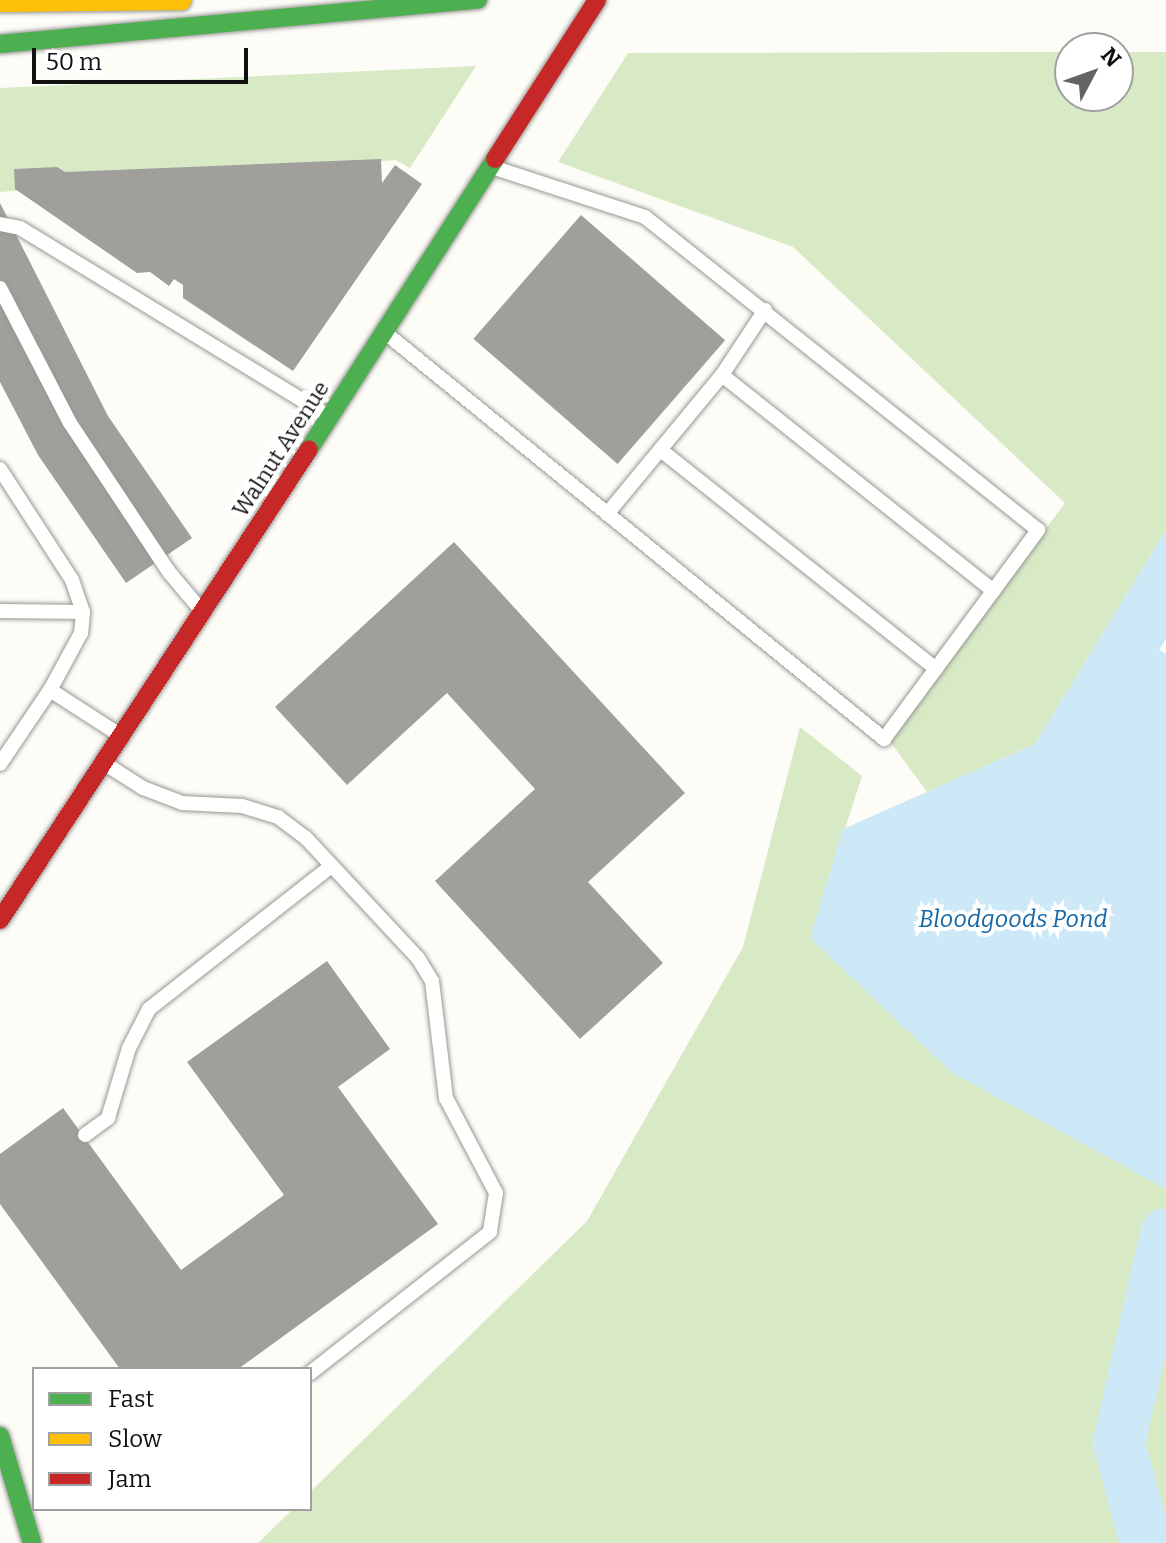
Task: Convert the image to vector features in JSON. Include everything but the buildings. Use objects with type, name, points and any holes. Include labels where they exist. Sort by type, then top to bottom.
[{"type":"main road","points":[[246,1],[323,0]]},
{"type":"main road","points":[[0,44],[478,0]]},
{"type":"main road","name":"Walnut Avenue","points":[[0,920],[204,614],[597,0]]},
{"type":"main road","points":[[0,3],[200,1]]},
{"type":"main road","points":[[0,1436],[28,1497],[32,1543]]},
{"type":"lane","points":[[384,332],[884,739],[1038,530],[645,217],[491,166]]},
{"type":"lane","points":[[0,224],[20,228],[330,418]]},
{"type":"lane","points":[[0,288],[70,423],[169,572],[204,614]]},
{"type":"lane","points":[[607,514],[722,375],[765,310]]},
{"type":"lane","points":[[722,375],[994,591]]},
{"type":"lane","points":[[662,451],[936,669]]},
{"type":"lane","points":[[0,469],[72,580],[83,612],[81,633],[50,690],[0,764]]},
{"type":"lane","points":[[0,611],[83,612]]},
{"type":"lane","points":[[50,690],[122,737]]},
{"type":"lane","points":[[103,763],[143,788],[182,803],[242,806],[278,817],[306,838],[418,958],[432,981],[446,1098],[459,1130],[490,1176],[497,1212],[490,1232],[478,1246],[312,1371]]},
{"type":"lane","points":[[85,1135],[108,1118],[129,1048],[149,1009],[330,867]]},
{"type":"green space","points":[[1054,52],[1054,112],[1134,112],[1134,52],[1166,52],[1166,530],[1035,744],[927,792],[889,740],[1065,503],[793,247],[558,162],[628,53]]},
{"type":"green space","points":[[476,66],[410,168],[396,160],[0,192],[0,88]]},
{"type":"green space","points":[[800,727],[862,776],[810,938],[1105,1152],[1166,1189],[1166,1543],[258,1543],[291,1511],[312,1511],[312,1490],[587,1221],[743,947]]},
{"type":"water","name":"Bloodgoods Pond","points":[[1166,530],[1166,639],[1159,650],[1166,654],[1166,1189],[951,1072],[810,938],[843,829],[1035,744]]},
{"type":"waterway","points":[[1146,1543],[1119,1443],[1166,1234]]},
{"type":"traffic: fast","points":[[0,44],[478,0]]},
{"type":"traffic: fast","points":[[309,449],[495,159]]},
{"type":"traffic: fast","points":[[0,1436],[32,1543]]},
{"type":"traffic: slow","points":[[0,3],[182,1]]},
{"type":"traffic: jam","points":[[495,159],[597,0]]},
{"type":"traffic: jam","points":[[0,920],[309,449]]}]
